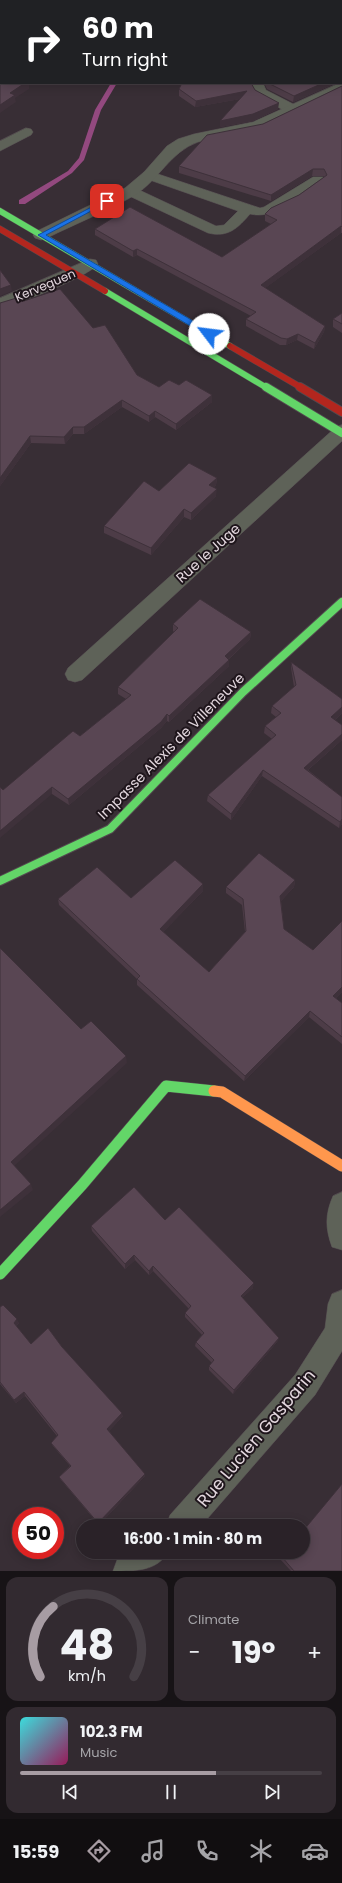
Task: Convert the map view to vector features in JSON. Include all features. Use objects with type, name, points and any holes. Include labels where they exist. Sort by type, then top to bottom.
[{"type":"main road","points":[[0,211],[342,412]]},
{"type":"main road","points":[[0,228],[74,274],[342,432]]},
{"type":"main road","name":"Impasse Alexis de Villeneuve","points":[[0,881],[110,830],[243,692],[342,602]]},
{"type":"main road","points":[[0,1274],[82,1185],[166,1086],[222,1092],[342,1166]]},
{"type":"street","points":[[41,235],[130,190],[149,175],[172,149],[183,142],[194,138],[246,130],[342,86]]},
{"type":"street","name":"Kerveguen","points":[[0,304],[74,274],[90,264]]},
{"type":"street","name":"Rue le Juge","points":[[75,674],[342,432]]},
{"type":"street","points":[[342,1206],[339,1217],[342,1237]]},
{"type":"street","name":"Rue Lucien Gasparin","points":[[187,1519],[305,1385],[338,1332],[342,1304]]},
{"type":"street","points":[[128,1571],[144,1559]]},
{"type":"lane","points":[[256,84],[260,92],[292,109]]},
{"type":"lane","points":[[0,147],[26,132]]},
{"type":"lane","points":[[149,175],[247,210],[260,212],[269,210],[318,180]]},
{"type":"lane","points":[[130,190],[213,230],[220,231],[228,229],[247,210]]},
{"type":"building","points":[[0,84],[24,84],[10,93],[15,95],[0,105]]},
{"type":"building","points":[[182,84],[252,84],[255,90],[279,103],[253,114],[220,121],[247,91],[196,101],[179,89]]},
{"type":"building","points":[[270,84],[321,84],[294,96]]},
{"type":"building","points":[[342,86],[342,227],[341,226],[261,285],[325,326],[315,343],[298,334],[287,339],[281,338],[246,319],[256,312],[137,249],[133,251],[95,229],[130,207],[222,257],[277,220],[265,214],[271,208],[299,195],[327,175],[324,169],[313,169],[271,195],[179,166],[207,135],[263,124]]},
{"type":"building","points":[[0,270],[11,285],[0,289]]},
{"type":"building","points":[[60,289],[93,328],[105,325],[137,375],[159,387],[169,380],[179,385],[186,380],[212,395],[176,424],[155,411],[149,416],[122,400],[84,427],[73,427],[64,437],[30,436],[0,478],[0,303],[20,297],[24,301]]},
{"type":"building","points":[[342,313],[342,324],[333,319]]},
{"type":"building","points":[[189,463],[217,478],[209,485],[217,489],[191,513],[184,509],[151,548],[104,526],[144,481],[159,491]]},
{"type":"building","points":[[200,599],[251,632],[225,656],[229,660],[169,716],[167,714],[161,722],[68,799],[52,787],[0,831],[0,787],[3,790],[73,731],[80,736],[131,695],[118,687],[178,628],[173,624]]},
{"type":"building","points":[[291,662],[342,699],[342,707],[331,717],[342,725],[342,734],[304,768],[342,797],[342,819],[340,822],[263,770],[231,814],[208,795],[276,735],[265,726],[281,713],[272,706],[296,685]]},
{"type":"building","points":[[259,853],[295,880],[280,896],[284,929],[313,950],[342,921],[342,987],[333,996],[342,1003],[342,1037],[310,1011],[245,1076],[137,979],[140,976],[58,899],[97,867],[131,898],[175,860],[203,884],[160,929],[209,972],[246,931],[243,899],[226,887]]},
{"type":"building","points":[[0,948],[81,1029],[91,1021],[126,1056],[11,1162],[31,1184],[0,1210]]},
{"type":"building","points":[[134,1187],[165,1220],[179,1207],[254,1283],[241,1296],[279,1338],[234,1390],[209,1366],[214,1360],[196,1342],[204,1333],[185,1313],[191,1306],[153,1266],[149,1271],[134,1255],[125,1264],[91,1226]]},
{"type":"building","points":[[3,1305],[17,1319],[14,1323],[31,1344],[48,1328],[62,1347],[122,1413],[107,1429],[145,1474],[102,1519],[95,1519],[59,1477],[71,1466],[51,1443],[58,1435],[24,1392],[14,1400],[0,1382],[0,1307]]},
{"type":"building","points":[[342,1484],[342,1571],[294,1571],[284,1559],[310,1559],[310,1523]]},
{"type":"waterway","points":[[22,202],[70,172],[82,159],[98,110],[113,84]]},
{"type":"traffic: fast","points":[[0,211],[230,346]]},
{"type":"traffic: fast","points":[[105,291],[342,433]]},
{"type":"traffic: fast","points":[[0,881],[110,829],[243,692],[342,602]]},
{"type":"traffic: fast","points":[[0,1274],[82,1185],[166,1086],[214,1091]]},
{"type":"traffic: slow","points":[[214,1091],[222,1092],[342,1166]]},
{"type":"traffic: jam","points":[[0,229],[105,291]]},
{"type":"traffic: jam","points":[[230,346],[342,412]]},
{"type":"route","points":[[107,201],[41,235],[209,334]]}]
